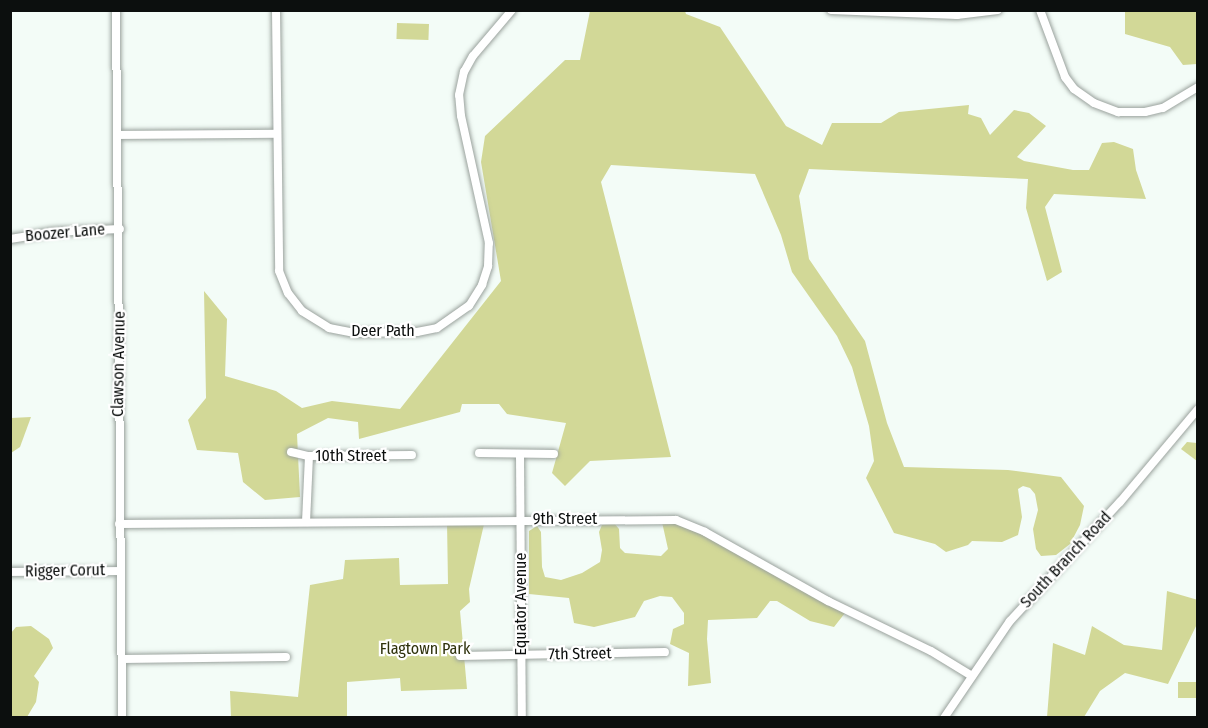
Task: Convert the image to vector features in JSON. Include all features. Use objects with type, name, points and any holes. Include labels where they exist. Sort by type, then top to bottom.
[{"type":"street","name":"Clawson Avenue","points":[[117,10],[122,717]]},
{"type":"street","name":"Deer Path","points":[[276,10],[277,260],[282,283],[300,309],[329,328],[355,333],[417,332],[446,323],[458,316],[476,297],[486,276],[489,255],[488,236],[460,116],[461,83],[473,56],[512,10]]},
{"type":"street","points":[[831,10],[957,15],[998,10]]},
{"type":"street","points":[[1040,10],[1065,77],[1083,97],[1104,109],[1118,112],[1145,112],[1163,108],[1197,87]]},
{"type":"street","points":[[118,135],[276,134]]},
{"type":"street","name":"Boozer Lane","points":[[10,239],[53,232],[120,229]]},
{"type":"street","name":"South Branch Road","points":[[944,717],[1021,608],[1103,521],[1197,409]]},
{"type":"street","name":"10th Street","points":[[291,452],[309,456],[412,455]]},
{"type":"street","points":[[478,453],[554,454]]},
{"type":"street","name":"Equator Avenue","points":[[520,454],[522,717]]},
{"type":"street","points":[[306,522],[309,456]]},
{"type":"street","name":"9th Street","points":[[119,524],[521,519],[664,519],[687,523],[828,601],[931,651],[972,676]]},
{"type":"street","name":"Rigger Corut","points":[[10,572],[120,571]]},
{"type":"street","name":"7th Street","points":[[460,656],[665,652]]},
{"type":"street","points":[[122,659],[286,657]]},
{"type":"green space","points":[[590,11],[685,11],[686,14],[720,27],[786,126],[822,145],[832,123],[881,123],[899,112],[969,105],[968,114],[981,118],[990,135],[1014,110],[1029,113],[1046,126],[1017,157],[1024,161],[1073,170],[1089,170],[1102,143],[1114,142],[1133,149],[1136,170],[1146,199],[1054,194],[1045,207],[1062,272],[1047,281],[1026,208],[1028,179],[809,169],[799,196],[809,259],[865,341],[887,423],[904,467],[1008,470],[1061,477],[1084,506],[1080,525],[1070,544],[1056,555],[1041,556],[1036,549],[1033,529],[1038,510],[1035,494],[1030,488],[1023,486],[1018,489],[1022,517],[1018,535],[1002,542],[972,541],[968,545],[946,552],[935,544],[894,533],[866,478],[874,461],[869,426],[852,367],[837,336],[792,272],[781,235],[755,174],[611,165],[601,182],[671,457],[590,461],[565,486],[552,473],[566,423],[507,414],[499,404],[462,404],[460,412],[359,439],[358,422],[328,418],[297,434],[300,497],[265,500],[243,482],[238,453],[197,450],[188,420],[206,398],[204,291],[227,319],[225,376],[276,391],[302,408],[332,401],[400,409],[501,281],[481,162],[485,136],[565,60],[580,60]]},
{"type":"green space","points":[[1125,11],[1197,11],[1197,64],[1183,65],[1170,47],[1125,34]]},
{"type":"green space","points":[[397,23],[429,24],[428,40],[396,39]]},
{"type":"green space","points":[[31,417],[20,447],[11,453],[11,418]]},
{"type":"green space","points":[[1187,442],[1197,443],[1197,461],[1181,449]]},
{"type":"green space","name":"Flagtown Park","points":[[485,520],[469,589],[470,602],[460,611],[467,689],[401,691],[400,678],[347,682],[347,718],[231,717],[230,691],[298,697],[310,585],[343,579],[345,560],[399,558],[400,585],[448,584],[447,522]]},
{"type":"green space","points":[[662,522],[689,525],[845,613],[834,627],[810,621],[777,601],[770,601],[757,618],[708,620],[707,639],[711,683],[688,686],[689,653],[670,644],[673,629],[684,624],[684,613],[672,597],[660,596],[644,601],[635,617],[594,627],[574,623],[569,598],[529,594],[529,531],[537,526],[541,532],[542,567],[545,577],[561,580],[582,573],[600,562],[602,550],[599,532],[602,525],[614,523],[619,529],[620,548],[625,553],[661,556],[668,549]]},
{"type":"green space","points":[[1167,591],[1198,600],[1197,624],[1168,684],[1125,673],[1100,691],[1084,717],[1047,717],[1053,643],[1085,655],[1092,626],[1124,645],[1162,650]]},
{"type":"green space","points":[[31,626],[49,639],[53,648],[34,676],[39,682],[36,702],[27,717],[11,717],[11,633],[16,627]]},
{"type":"green space","points":[[1178,682],[1197,682],[1197,698],[1178,698]]}]
